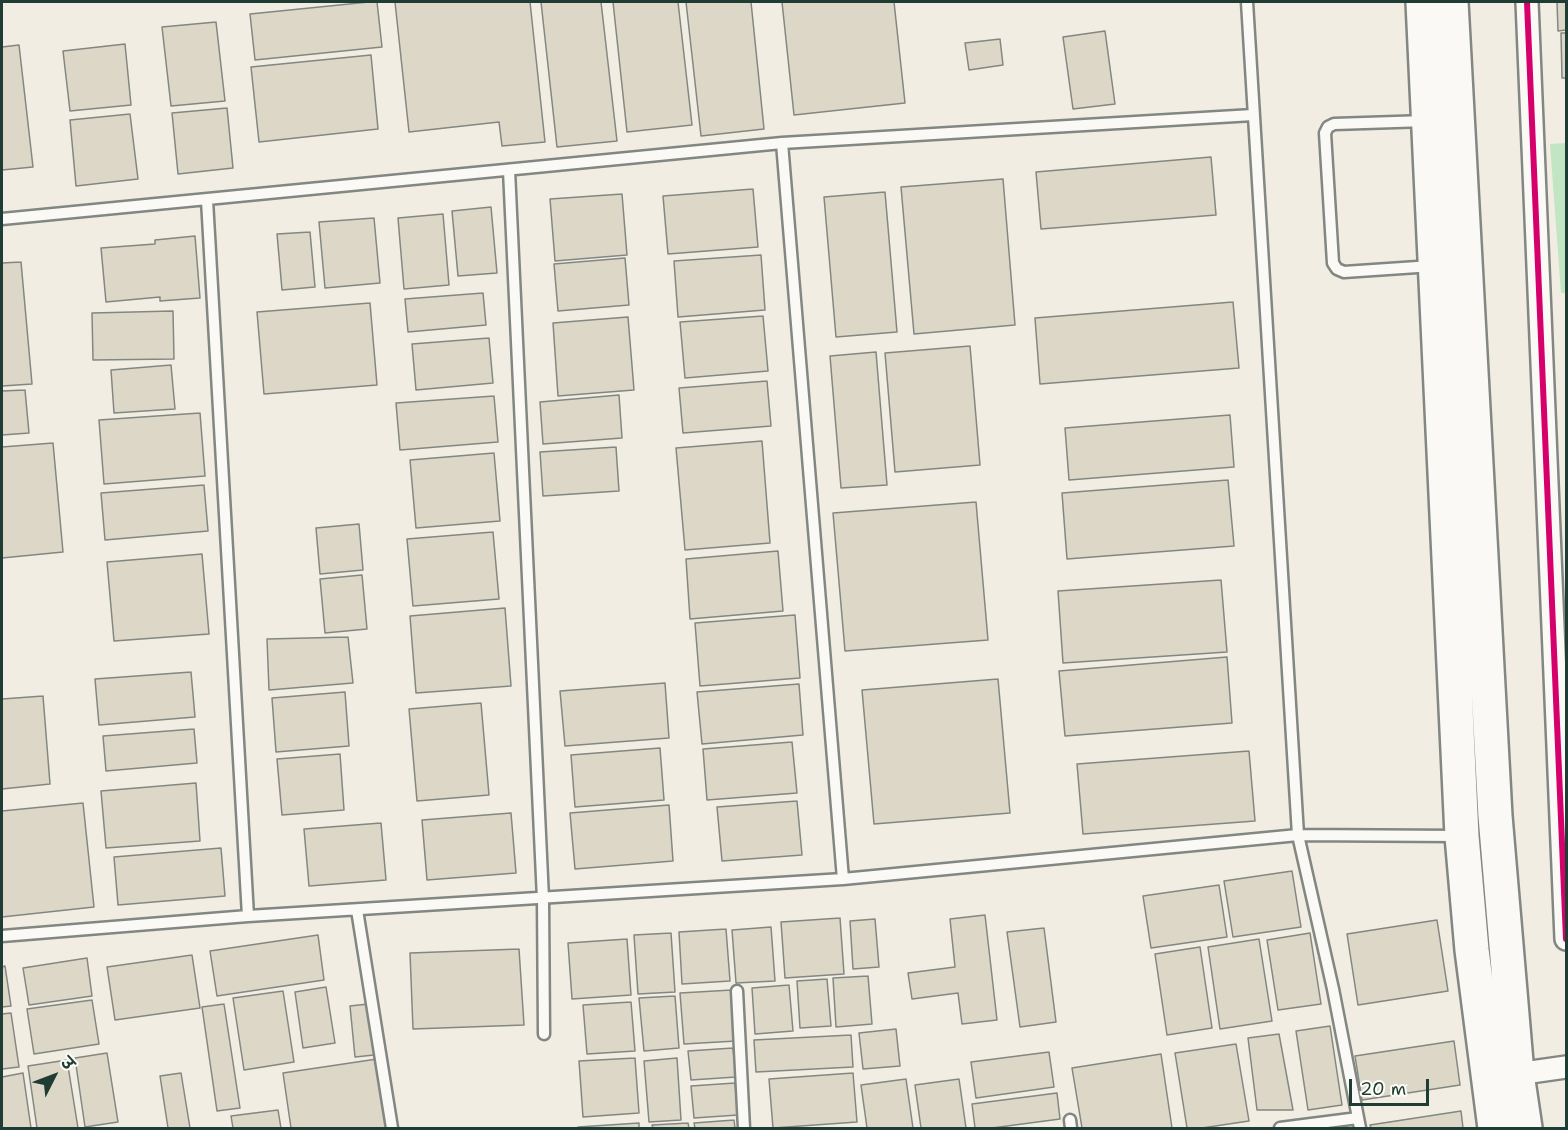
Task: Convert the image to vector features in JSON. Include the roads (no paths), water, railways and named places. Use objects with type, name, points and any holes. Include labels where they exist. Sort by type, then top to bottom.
[{"type":"highway","points":[[1423,2],[1462,836],[1472,950],[1495,1128]]},
{"type":"highway","points":[[1451,2],[1494,804],[1517,1074],[1525,1128]]},
{"type":"street","points":[[1527,2],[1566,939]]},
{"type":"street","points":[[1517,1074],[1566,1067]]},
{"type":"lane","points":[[1247,2],[1298,835],[1333,989],[1359,1123],[1280,1128]]},
{"type":"lane","points":[[2,219],[782,143],[1253,115]]},
{"type":"lane","points":[[1428,121],[1334,124],[1328,127],[1325,133],[1333,263],[1337,269],[1344,272],[1435,266]]},
{"type":"lane","points":[[782,143],[843,879]]},
{"type":"lane","points":[[509,170],[543,899],[544,1034]]},
{"type":"lane","points":[[207,200],[248,916]]},
{"type":"lane","points":[[2,936],[248,916],[843,879],[1298,835],[1462,836]]},
{"type":"lane","points":[[357,910],[392,1128]]},
{"type":"lane","points":[[737,991],[744,1128]]}]
